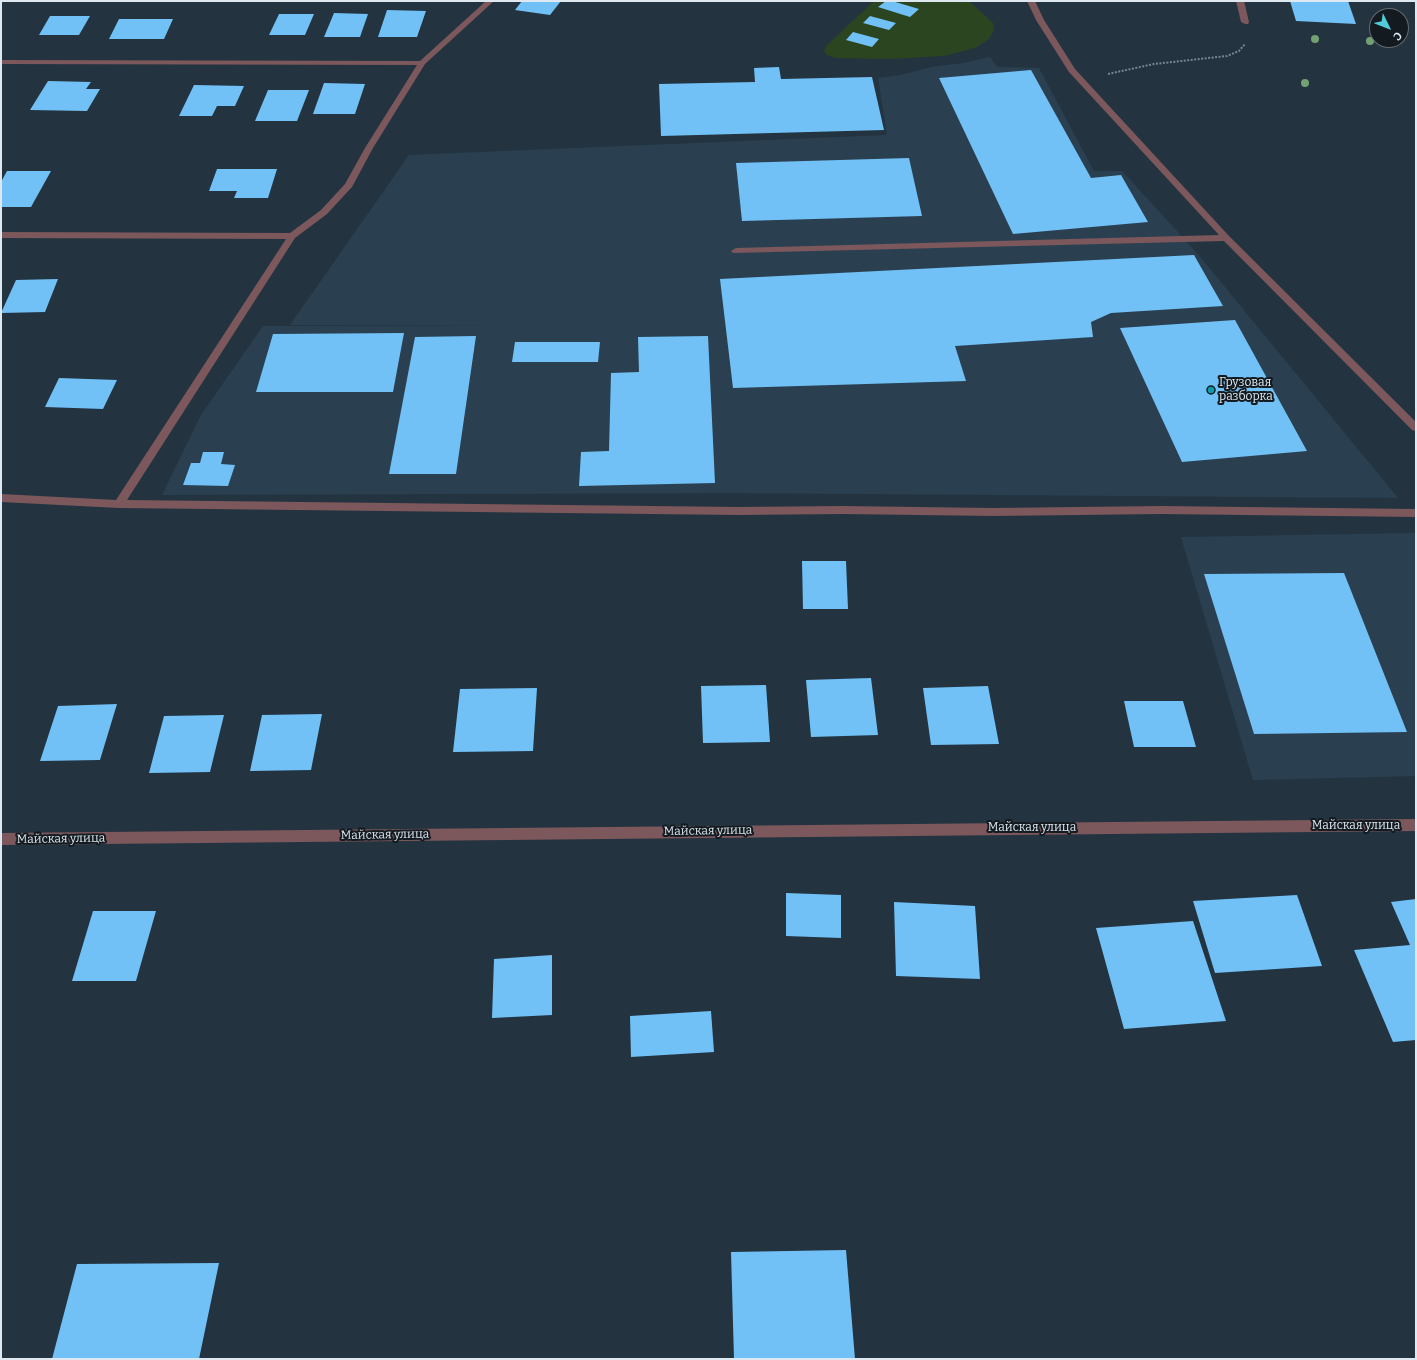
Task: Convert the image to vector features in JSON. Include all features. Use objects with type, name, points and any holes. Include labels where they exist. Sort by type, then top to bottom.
[{"type":"street","points":[[119,504],[292,236],[324,212],[349,185],[369,148],[422,63],[490,1]]},
{"type":"street","points":[[1031,1],[1040,20],[1072,70],[1081,80],[1226,238],[1416,428]]},
{"type":"street","points":[[1240,1],[1245,22]]},
{"type":"street","points":[[1,62],[422,63]]},
{"type":"street","points":[[1,235],[292,236]]},
{"type":"street","points":[[736,251],[1226,238]]},
{"type":"street","points":[[1,498],[119,504],[739,511],[842,510],[994,512],[1161,510],[1416,513]]},
{"type":"street","name":"Майская улица","points":[[1,839],[1416,825]]},
{"type":"path","points":[[1081,80],[1154,64],[1234,54],[1243,49],[1245,45],[1247,34],[1245,22]]},
{"type":"shaded area","points":[[990,57],[997,67],[1039,68],[1094,171],[1122,171],[1197,253],[1398,498],[732,493],[162,495],[201,415],[263,326],[523,326],[290,325],[409,155],[887,135],[878,78],[901,75],[931,67],[964,63]]},
{"type":"shaded area","points":[[1416,533],[1416,776],[1253,780],[1181,537]]},
{"type":"green space","points":[[874,1],[969,1],[993,23],[994,28],[989,39],[975,48],[944,56],[891,59],[835,58],[827,55],[824,51],[826,46]]},
{"type":"building","points":[[522,1],[561,1],[550,15],[515,10]]},
{"type":"building","points":[[886,1],[892,1],[919,9],[910,17],[878,7]]},
{"type":"building","points":[[1290,1],[1348,1],[1356,24],[1296,21]]},
{"type":"building","points":[[387,10],[426,11],[417,37],[378,37]]},
{"type":"building","points":[[334,13],[368,14],[360,37],[324,37]]},
{"type":"building","points":[[279,14],[314,14],[305,35],[269,35]]},
{"type":"building","points":[[50,16],[90,16],[79,35],[39,35]]},
{"type":"building","points":[[870,16],[896,23],[889,30],[863,23]]},
{"type":"building","points":[[119,19],[173,19],[164,39],[109,39]]},
{"type":"building","points":[[853,32],[879,39],[872,47],[846,40]]},
{"type":"building","points":[[779,67],[781,79],[872,77],[884,130],[661,136],[659,84],[755,82],[754,68]]},
{"type":"building","points":[[1031,70],[1091,178],[1121,175],[1148,222],[1013,234],[939,78]]},
{"type":"building","points":[[48,81],[91,82],[86,89],[100,89],[87,111],[30,110]]},
{"type":"building","points":[[324,83],[365,84],[355,114],[313,114]]},
{"type":"building","points":[[194,85],[244,86],[235,106],[217,106],[212,116],[179,116]]},
{"type":"building","points":[[268,90],[309,90],[297,121],[255,121]]},
{"type":"building","points":[[909,158],[922,216],[742,221],[736,163]]},
{"type":"building","points":[[217,169],[277,169],[268,198],[234,198],[237,191],[209,191]]},
{"type":"building","points":[[7,171],[51,171],[31,207],[1,207],[1,182]]},
{"type":"building","points":[[1194,255],[1223,306],[1111,313],[1091,322],[1093,337],[955,346],[966,381],[733,388],[720,279]]},
{"type":"building","points":[[58,279],[45,312],[1,313],[16,280]]},
{"type":"building","name":"Грузовая разборка","points":[[1235,320],[1307,451],[1182,462],[1120,328]]},
{"type":"building","points":[[404,333],[393,392],[256,392],[273,334]]},
{"type":"building","points":[[476,336],[456,474],[389,474],[415,337]]},
{"type":"building","points":[[708,336],[715,483],[579,486],[581,452],[609,451],[611,373],[639,372],[638,337]]},
{"type":"building","points":[[515,342],[600,342],[598,362],[512,362]]},
{"type":"building","points":[[59,378],[117,380],[103,409],[45,407]]},
{"type":"building","points":[[203,452],[224,452],[221,464],[235,465],[228,486],[183,485],[191,463],[200,463]]},
{"type":"building","points":[[802,561],[846,561],[848,609],[803,609]]},
{"type":"building","points":[[1344,573],[1407,732],[1254,734],[1204,574]]},
{"type":"building","points":[[871,678],[878,735],[811,737],[806,680]]},
{"type":"building","points":[[766,685],[770,742],[703,743],[701,686]]},
{"type":"building","points":[[988,686],[999,744],[931,745],[923,688]]},
{"type":"building","points":[[537,688],[533,751],[453,752],[460,689]]},
{"type":"building","points":[[1124,701],[1183,701],[1196,747],[1134,747]]},
{"type":"building","points":[[117,704],[100,760],[40,761],[58,706]]},
{"type":"building","points":[[322,714],[311,770],[250,771],[262,715]]},
{"type":"building","points":[[224,715],[210,772],[149,773],[164,716]]},
{"type":"building","points":[[786,893],[841,895],[841,938],[786,936]]},
{"type":"building","points":[[1297,895],[1322,966],[1215,973],[1193,901]]},
{"type":"building","points":[[1416,899],[1416,1040],[1393,1042],[1354,950],[1410,945],[1391,902]]},
{"type":"building","points":[[894,902],[975,906],[980,979],[896,976]]},
{"type":"building","points":[[93,911],[156,911],[136,981],[72,981]]},
{"type":"building","points":[[1193,921],[1226,1021],[1124,1029],[1096,928]]},
{"type":"building","points":[[552,955],[552,1015],[492,1018],[494,959]]},
{"type":"building","points":[[711,1011],[714,1052],[631,1057],[630,1016]]},
{"type":"building","points":[[846,1250],[855,1359],[734,1359],[731,1252]]},
{"type":"building","points":[[219,1263],[199,1359],[52,1359],[77,1264]]},
{"type":"place","name":"Грузовая разборка","points":[[1211,390]]}]
